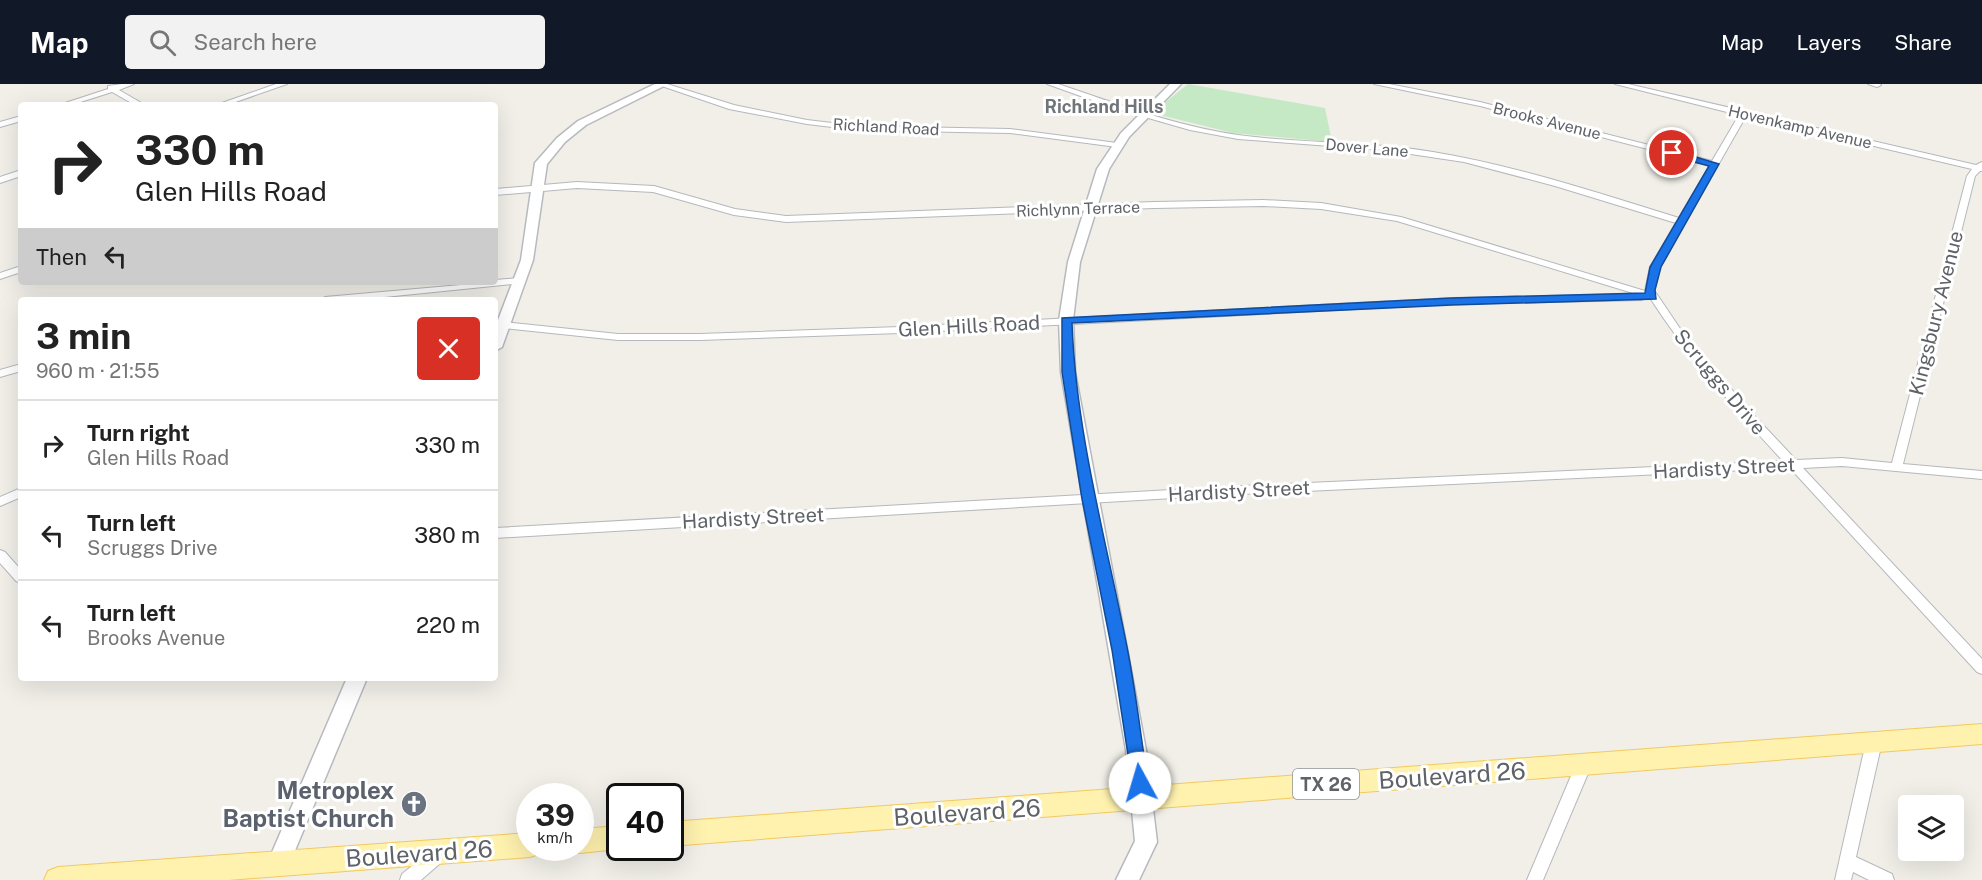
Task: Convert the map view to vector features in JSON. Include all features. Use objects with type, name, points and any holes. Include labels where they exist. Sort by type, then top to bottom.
[{"type":"main road","name":"Boulevard 26","points":[[684,833],[1982,734]]},
{"type":"main road","name":"Boulevard 26","points":[[58,880],[516,846]]},
{"type":"street","points":[[105,84],[136,102]]},
{"type":"street","points":[[73,102],[130,84]]},
{"type":"street","points":[[229,102],[283,84]]},
{"type":"street","points":[[498,338],[531,240],[541,163],[561,140],[582,123],[661,84]]},
{"type":"street","name":"Richland Road","points":[[661,84],[732,107],[817,123],[857,128],[1003,130],[1117,145]]},
{"type":"street","name":"Dover Lane","points":[[1051,84],[1145,114],[1238,137],[1391,149],[1455,158],[1511,171],[1682,222]]},
{"type":"street","points":[[1127,880],[1146,842],[1120,650],[1089,499],[1068,372],[1066,320],[1074,262],[1103,169],[1117,145],[1176,84]]},
{"type":"street","name":"Brooks Avenue","points":[[1378,84],[1480,104],[1714,164]]},
{"type":"street","name":"Hovenkamp Avenue","points":[[1619,84],[1743,115],[1980,166]]},
{"type":"street","points":[[1652,296],[1649,290],[1656,267],[1743,115]]},
{"type":"street","points":[[0,125],[18,119]]},
{"type":"street","name":"Kingsbury Avenue","points":[[1897,466],[1971,176],[1980,166]]},
{"type":"street","points":[[0,180],[18,173]]},
{"type":"street","name":"Richlynn Terrace","points":[[498,192],[615,185],[654,189],[734,212],[786,219],[1263,203],[1338,208],[1398,219],[1652,296]]},
{"type":"street","points":[[0,276],[18,271]]},
{"type":"street","points":[[498,283],[519,281]]},
{"type":"street","points":[[356,297],[478,285]]},
{"type":"street","name":"Glen Hills Road","points":[[503,325],[586,335],[700,337],[900,330],[1440,302],[1652,296]]},
{"type":"street","name":"Scruggs Drive","points":[[1652,296],[1679,335],[1792,464],[1982,668]]},
{"type":"street","points":[[0,374],[18,368]]},
{"type":"street","name":"Hardisty Street","points":[[498,533],[1089,499],[1842,462],[1982,475]]},
{"type":"street","points":[[0,502],[18,493]]},
{"type":"street","points":[[0,555],[18,575]]},
{"type":"street","points":[[278,864],[356,681]]},
{"type":"street","points":[[1843,880],[1874,742]]},
{"type":"street","points":[[1535,880],[1584,764]]},
{"type":"street","points":[[408,880],[441,852]]},
{"type":"street","points":[[1847,861],[1886,880]]},
{"type":"green space","points":[[1188,84],[1325,108],[1332,142],[1233,133],[1152,113]]},
{"type":"place","name":"Metroplex Baptist Church","points":[[414,804]]},
{"type":"district","name":"Richland Hills","points":[[1104,106]]},
{"type":"route","points":[[1140,783],[1120,650],[1089,499],[1068,372],[1066,320],[1452,301],[1652,296],[1649,290],[1650,282],[1656,267],[1714,164],[1672,153]]}]
